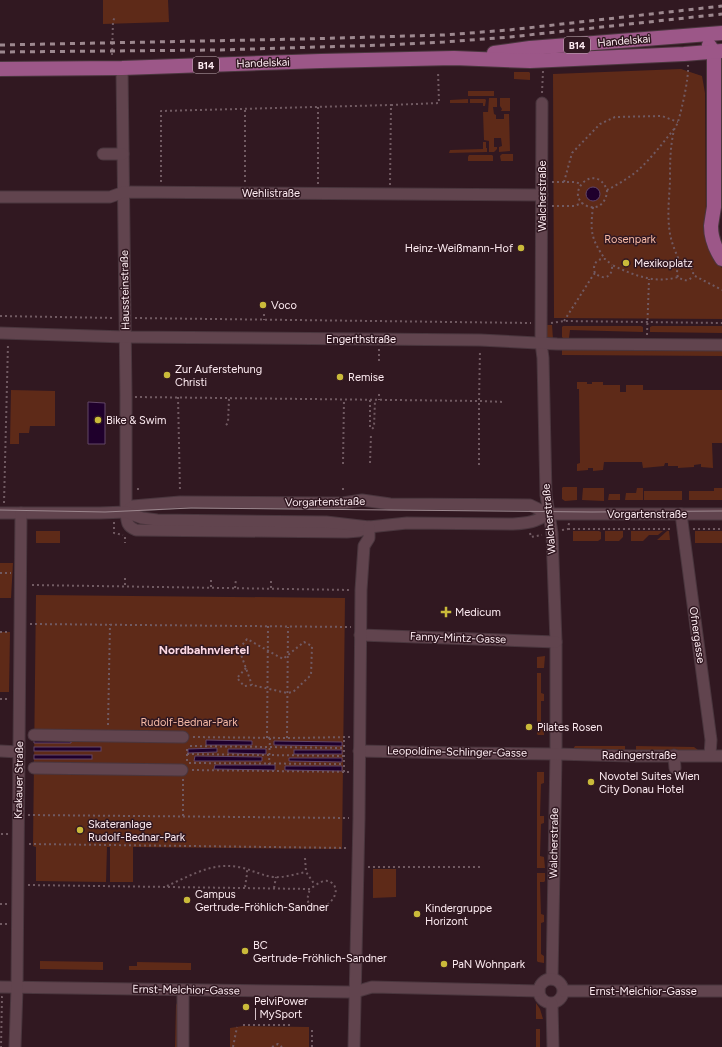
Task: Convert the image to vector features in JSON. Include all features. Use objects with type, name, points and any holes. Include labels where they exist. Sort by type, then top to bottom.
[{"type":"main road","name":"Handelskai","points":[[454,58],[530,48],[722,33]]},
{"type":"main road","points":[[701,34],[718,51],[714,207],[711,227],[716,246],[722,259]]},
{"type":"main road","name":"Handelskai","points":[[0,70],[438,58],[530,61],[718,51]]},
{"type":"main road","points":[[714,207],[722,229]]},
{"type":"street","name":"Haussteinstraße","points":[[116,68],[123,154],[124,192],[126,512]]},
{"type":"street","name":"Walcherstraße","points":[[542,103],[541,342],[543,358],[546,495],[552,533],[556,642],[556,754],[552,979]]},
{"type":"street","points":[[102,154],[123,154]]},
{"type":"street","name":"Wehlistraße","points":[[0,196],[110,196],[124,192],[542,195]]},
{"type":"street","name":"Engerthstraße","points":[[4,333],[125,337],[480,340],[557,344],[722,345]]},
{"type":"street","name":"Vorgartenstraße","points":[[126,512],[134,506],[180,502],[338,503],[362,500],[390,504],[530,505],[549,514],[722,514]]},
{"type":"street","name":"Vorgartenstraße","points":[[2,513],[126,512],[142,518],[157,520],[326,522],[369,527],[407,523],[530,523],[549,514]]},
{"type":"street","name":"Krakauer Straße","points":[[15,1047],[17,988],[21,513]]},
{"type":"street","name":"Ofnergasse","points":[[681,514],[710,740],[710,756]]},
{"type":"street","points":[[354,1047],[359,818],[361,590],[364,546],[369,538],[369,527]]},
{"type":"street","name":"Fanny-Mintz-Gasse","points":[[360,631],[398,636],[556,642]]},
{"type":"street","points":[[34,735],[183,737]]},
{"type":"street","points":[[0,751],[19,752]]},
{"type":"street","name":"Leopoldine-Schlinger-Gasse","points":[[359,751],[556,754]]},
{"type":"street","name":"Radingerstraße","points":[[556,754],[722,756]]},
{"type":"street","points":[[674,755],[674,768]]},
{"type":"street","points":[[34,768],[183,770]]},
{"type":"street","points":[[552,979],[560,982],[564,991],[560,1000],[552,1004],[543,1000],[539,991],[543,982],[552,979]]},
{"type":"street","name":"Ernst-Melchior-Gasse","points":[[1,992],[17,988],[355,992],[372,987],[539,991]]},
{"type":"street","points":[[183,990],[183,1047]]},
{"type":"street","name":"Ernst-Melchior-Gasse","points":[[564,991],[722,990]]},
{"type":"street","points":[[552,1004],[553,1047]]},
{"type":"path","points":[[115,17],[112,21],[112,51],[116,68]]},
{"type":"path","points":[[161,193],[161,111],[439,103],[438,58]]},
{"type":"path","points":[[542,103],[543,60]]},
{"type":"path","points":[[607,190],[636,171],[655,152],[674,128],[678,122],[688,70]]},
{"type":"path","points":[[390,194],[391,105]]},
{"type":"path","points":[[318,107],[318,194]]},
{"type":"path","points":[[245,109],[245,193]]},
{"type":"path","points":[[564,182],[572,153],[600,124],[615,117],[662,116],[678,122]]},
{"type":"path","points":[[674,128],[670,152],[668,221],[673,245],[681,265]]},
{"type":"path","points":[[589,179],[602,182],[607,190],[606,199],[600,206],[586,206],[579,199],[578,194],[581,184],[589,179]]},
{"type":"path","points":[[542,182],[575,182],[581,184]]},
{"type":"path","points":[[542,207],[574,206],[582,203]]},
{"type":"path","points":[[593,207],[591,226],[593,237],[598,249],[605,259],[612,265],[641,278],[669,280],[678,277]]},
{"type":"path","points":[[605,259],[599,260],[594,264],[595,273],[600,277],[606,277],[611,273],[612,265]]},
{"type":"path","points":[[681,265],[690,266],[693,275],[722,290]]},
{"type":"path","points":[[681,265],[678,268],[678,277],[683,281],[687,281],[693,275]]},
{"type":"path","points":[[564,321],[595,273]]},
{"type":"path","points":[[647,345],[649,278]]},
{"type":"path","points":[[264,314],[264,320]]},
{"type":"path","points":[[0,316],[541,324],[564,321],[722,323]]},
{"type":"path","points":[[2,513],[4,333]]},
{"type":"path","points":[[479,465],[480,340]]},
{"type":"path","points":[[379,394],[379,400]]},
{"type":"path","points":[[126,396],[505,402]]},
{"type":"path","points":[[178,397],[180,502]]},
{"type":"path","points":[[226,425],[228,423],[229,398]]},
{"type":"path","points":[[343,464],[344,400]]},
{"type":"path","points":[[370,400],[370,427],[372,429],[374,427],[375,400]]},
{"type":"path","points":[[370,463],[371,434]]},
{"type":"path","points":[[135,489],[142,489]]},
{"type":"path","points":[[568,529],[722,529]]},
{"type":"path","points":[[125,536],[125,543]]},
{"type":"path","points":[[125,578],[125,586]]},
{"type":"path","points":[[211,578],[211,588]]},
{"type":"path","points":[[235,588],[236,579]]},
{"type":"path","points":[[271,579],[271,588]]},
{"type":"path","points":[[20,585],[361,590]]},
{"type":"path","points":[[20,623],[268,626],[360,631]]},
{"type":"path","points":[[108,725],[110,624]]},
{"type":"path","points":[[267,738],[268,626]]},
{"type":"path","points":[[287,738],[288,627]]},
{"type":"path","points":[[0,632],[10,632]]},
{"type":"path","points":[[246,668],[237,678],[244,686],[252,686],[287,693],[293,692],[311,676],[312,646],[304,642],[283,658],[247,639],[239,649],[246,668],[252,686]]},
{"type":"path","points":[[183,737],[359,737]]},
{"type":"path","points":[[270,738],[269,764],[344,764]]},
{"type":"path","points":[[344,738],[344,772]]},
{"type":"path","points":[[278,764],[187,763],[187,746],[344,748]]},
{"type":"path","points":[[187,754],[344,756]]},
{"type":"path","points":[[183,816],[183,770],[359,772]]},
{"type":"path","points":[[18,815],[359,818]]},
{"type":"path","points":[[18,844],[358,848]]},
{"type":"path","points":[[305,858],[306,872],[315,885]]},
{"type":"path","points":[[166,887],[197,872],[226,866],[247,869],[264,875],[276,877],[287,877],[306,872]]},
{"type":"path","points":[[357,867],[481,867]]},
{"type":"path","points":[[245,888],[247,869]]},
{"type":"path","points":[[274,888],[276,877]]},
{"type":"path","points":[[18,884],[310,889],[315,885],[327,881],[332,882],[335,887],[335,892],[332,900],[323,908],[318,909],[310,906],[308,902],[310,889]]},
{"type":"path","points":[[1,992],[1,1047]]},
{"type":"path","points":[[243,1025],[293,1025]]},
{"type":"path","points":[[234,1047],[237,1027]]},
{"type":"path","points":[[312,1027],[312,1047]]},
{"type":"path","points":[[272,1047],[278,1044],[282,1047]]},
{"type":"green space","points":[[103,0],[168,0],[169,22],[103,24]]},
{"type":"green space","name":"Rosenpark","points":[[681,69],[702,76],[705,93],[706,226],[714,258],[722,268],[722,319],[554,318],[553,74]]},
{"type":"green space","points":[[514,72],[529,72],[530,80],[514,79]]},
{"type":"green space","points":[[468,91],[494,91],[494,96],[468,96]]},
{"type":"green space","points":[[489,98],[497,98],[497,107],[493,107],[496,119],[504,119],[504,114],[509,114],[510,151],[499,152],[499,147],[502,146],[501,138],[494,138],[494,147],[497,147],[497,149],[494,152],[489,152],[489,141],[484,140],[483,112],[488,112]]},
{"type":"green space","points":[[500,98],[510,98],[510,111],[501,111]]},
{"type":"green space","points":[[468,99],[468,103],[450,103],[450,100]]},
{"type":"green space","points":[[470,99],[485,99],[485,106],[483,106],[483,103],[470,103]]},
{"type":"green space","points":[[483,142],[486,142],[487,152],[449,153],[450,150],[483,149]]},
{"type":"green space","points":[[502,154],[513,154],[513,161],[501,161],[500,156]]},
{"type":"green space","points":[[469,155],[492,155],[493,161],[468,161]]},
{"type":"green space","points":[[546,325],[552,325],[553,339],[549,339],[547,337]]},
{"type":"green space","points":[[563,326],[641,326],[643,327],[643,332],[570,330],[569,338],[563,338]]},
{"type":"green space","points":[[722,326],[722,333],[650,332],[650,327]]},
{"type":"green space","points":[[562,349],[722,350],[722,356],[562,355]]},
{"type":"green space","points":[[577,382],[587,382],[587,384],[592,384],[592,382],[603,382],[603,385],[620,385],[620,392],[626,392],[626,385],[643,385],[643,390],[722,390],[722,443],[712,443],[713,468],[701,467],[701,464],[694,465],[694,467],[678,468],[678,466],[668,466],[668,463],[665,463],[664,466],[643,468],[642,462],[604,462],[603,470],[593,471],[593,468],[588,468],[588,470],[577,471],[577,464],[580,463],[579,389],[577,389]]},
{"type":"green space","points":[[11,390],[55,391],[55,426],[30,426],[29,433],[19,433],[19,444],[10,444]]},
{"type":"green space","points":[[563,487],[577,487],[577,500],[565,501],[562,499]]},
{"type":"green space","points":[[583,488],[604,488],[604,501],[582,500]]},
{"type":"green space","points":[[637,488],[643,488],[643,500],[625,500],[626,493],[636,493]]},
{"type":"green space","points":[[714,488],[722,488],[722,500],[689,500],[689,491],[714,491]]},
{"type":"green space","points":[[644,491],[682,491],[682,500],[644,500]]},
{"type":"green space","points":[[609,494],[620,494],[620,500],[608,500]]},
{"type":"green space","points":[[36,531],[60,531],[60,543],[36,543]]},
{"type":"green space","points":[[573,531],[599,531],[601,532],[601,539],[598,541],[573,541]]},
{"type":"green space","points":[[605,531],[623,531],[623,537],[619,541],[605,541]]},
{"type":"green space","points":[[631,531],[663,531],[658,535],[649,535],[643,541],[631,541]]},
{"type":"green space","points":[[669,531],[670,540],[657,540]]},
{"type":"green space","points":[[695,531],[722,531],[722,543],[695,543]]},
{"type":"green space","points":[[0,563],[13,563],[11,598],[0,598]]},
{"type":"green space","name":"Rudolf-Bednar-Park","points":[[36,595],[345,598],[342,849],[133,847],[133,882],[110,882],[110,847],[107,847],[106,882],[36,881],[36,847],[33,846]]},
{"type":"green space","points":[[0,632],[10,632],[9,692],[0,692]]},
{"type":"green space","points":[[545,656],[544,668],[537,668],[537,657]]},
{"type":"green space","points":[[537,673],[541,673],[541,693],[544,694],[544,701],[541,701],[541,725],[544,726],[544,735],[537,734]]},
{"type":"green space","points":[[575,746],[625,746],[625,750],[573,749]]},
{"type":"green space","points":[[636,746],[694,747],[698,750],[636,750]]},
{"type":"green space","points":[[537,772],[544,772],[544,783],[541,784],[540,816],[544,816],[544,823],[541,824],[540,856],[544,857],[545,868],[537,868]]},
{"type":"green space","points":[[373,869],[396,869],[396,897],[373,898]]},
{"type":"green space","points":[[537,873],[545,873],[545,881],[540,882],[541,914],[544,915],[544,922],[541,923],[541,954],[544,956],[544,963],[537,961]]},
{"type":"green space","points":[[40,961],[103,962],[103,970],[40,969]]},
{"type":"green space","points":[[137,962],[191,963],[191,970],[129,970],[129,966],[137,966]]},
{"type":"green space","points":[[177,1003],[180,1003],[179,1047],[175,1047],[176,1005]]},
{"type":"green space","points":[[536,1003],[540,1009],[543,1019],[536,1019]]},
{"type":"green space","points":[[243,1026],[309,1027],[309,1047],[230,1047],[230,1028]]},
{"type":"green space","points":[[536,1029],[540,1029],[540,1047],[536,1047]]},
{"type":"shaded area","points":[[593,187],[598,189],[600,194],[598,199],[593,201],[588,199],[586,194],[588,189]]},
{"type":"shaded area","points":[[88,402],[105,403],[105,444],[88,444]]},
{"type":"shaded area","points":[[34,738],[71,739],[71,743],[34,743]]},
{"type":"shaded area","points":[[206,740],[252,741],[252,745],[206,745]]},
{"type":"shaded area","points":[[274,741],[342,742],[342,746],[274,745]]},
{"type":"shaded area","points":[[34,747],[101,747],[101,751],[34,751]]},
{"type":"shaded area","points":[[217,748],[217,752],[188,753],[188,749]]},
{"type":"shaded area","points":[[228,749],[266,749],[266,754],[228,753]]},
{"type":"shaded area","points":[[294,750],[342,750],[342,754],[294,754]]},
{"type":"shaded area","points":[[34,755],[92,755],[92,759],[34,759]]},
{"type":"shaded area","points":[[195,756],[262,757],[262,761],[194,761]]},
{"type":"shaded area","points":[[289,758],[342,758],[342,762],[289,761]]},
{"type":"shaded area","points":[[215,765],[275,765],[275,770],[214,769]]},
{"type":"shaded area","points":[[285,766],[342,766],[342,771],[285,770]]},
{"type":"tram line","points":[[0,510],[105,512],[191,508],[592,512],[722,511]]},
{"type":"railway","points":[[0,45],[444,35],[509,30],[722,6]]},
{"type":"railway","points":[[0,52],[218,50],[444,42],[510,37],[722,14]]},
{"type":"place","name":"Heinz-Weißmann-Hof","points":[[521,248]]},
{"type":"place","name":"Mexikoplatz","points":[[626,263]]},
{"type":"place","name":"Voco","points":[[263,305]]},
{"type":"place","name":"Zur Auferstehung Christi","points":[[167,375]]},
{"type":"place","name":"Remise","points":[[340,377]]},
{"type":"place","name":"Bike & Swim","points":[[98,420]]},
{"type":"place","name":"Medicum","points":[[446,612]]},
{"type":"place","name":"Pilates Rosen","points":[[529,727]]},
{"type":"place","name":"Novotel Suites Wien City Donau Hotel","points":[[591,782]]},
{"type":"place","name":"Skateranlage Rudolf-Bednar-Park","points":[[80,830]]},
{"type":"place","name":"Campus Gertrude-Fröhlich-Sandner","points":[[187,900]]},
{"type":"place","name":"Kindergruppe Horizont","points":[[417,914]]},
{"type":"place","name":"BC Gertrude-Fröhlich-Sandner","points":[[245,951]]},
{"type":"place","name":"PaN Wohnpark","points":[[444,964]]},
{"type":"place","name":"PelviPower | MySport","points":[[246,1007]]},
{"type":"district","name":"Nordbahnviertel","points":[[204,650]]}]
